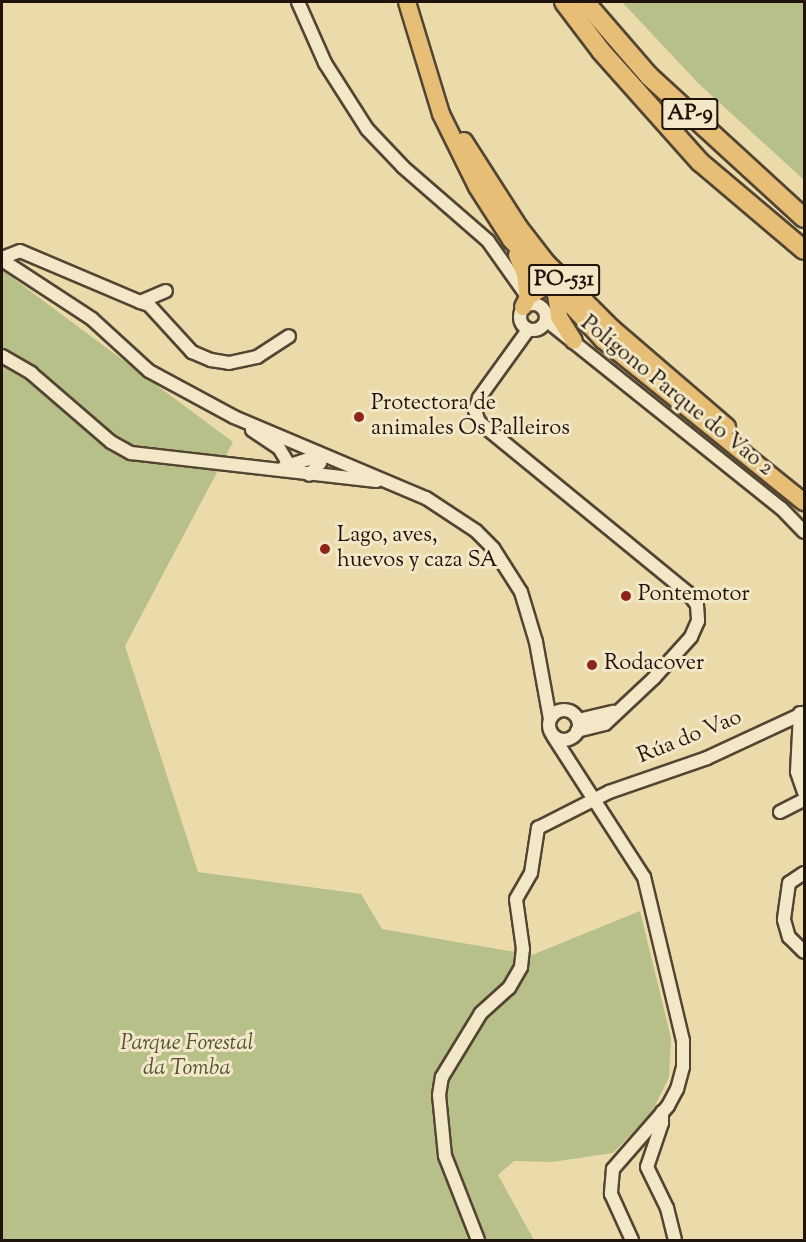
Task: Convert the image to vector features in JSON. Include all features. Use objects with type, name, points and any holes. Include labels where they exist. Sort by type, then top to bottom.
[{"type":"highway","name":"AP-9","points":[[564,2],[601,51],[700,162],[804,250]]},
{"type":"highway","name":"AP-9","points":[[585,2],[649,76],[804,218]]},
{"type":"main road","name":"PO-531","points":[[407,2],[441,114],[477,186],[508,232],[556,291],[603,340],[804,502]]},
{"type":"main road","name":"PO-531","points":[[416,2],[445,104],[496,191],[547,263],[605,321],[804,491]]},
{"type":"main road","points":[[496,191],[502,215],[525,274],[526,301]]},
{"type":"main road","points":[[526,301],[547,287],[556,291],[773,472],[804,491]]},
{"type":"main road","points":[[556,291],[559,316],[574,341]]},
{"type":"street","points":[[298,2],[325,63],[367,129],[403,167],[488,241],[513,273],[526,301],[539,306],[546,320],[537,330],[528,330],[519,320],[526,301]]},
{"type":"street","points":[[488,241],[508,232]]},
{"type":"street","points":[[2,259],[20,251],[149,305],[192,352],[211,360],[229,363],[257,357],[289,336]]},
{"type":"street","points":[[2,259],[75,306],[149,371],[234,417],[384,480],[453,512],[493,548],[510,573],[530,616],[542,689],[553,736],[644,877],[679,1020],[683,1067],[677,1089],[662,1113],[613,1169],[611,1194],[632,1240]]},
{"type":"street","points":[[140,302],[166,291]]},
{"type":"street","name":"Polígono Parque do Vao 2","points":[[546,320],[772,501],[804,532]]},
{"type":"street","points":[[528,330],[478,398],[475,410],[479,422],[688,593],[697,605],[698,621],[691,637],[621,709],[578,726],[567,740],[567,759]]},
{"type":"street","points":[[2,356],[31,373],[111,442],[131,453],[309,475],[384,480]]},
{"type":"street","points":[[234,417],[279,448],[290,466]]},
{"type":"street","points":[[274,470],[320,454]]},
{"type":"street","points":[[309,475],[320,463],[320,454]]},
{"type":"street","points":[[542,689],[560,711]]},
{"type":"street","points":[[550,719],[560,711],[571,712],[578,726]]},
{"type":"street","points":[[802,713],[797,772],[804,792]]},
{"type":"street","name":"Rúa do Vao","points":[[478,1240],[444,1156],[440,1125],[442,1077],[481,1013],[508,988],[521,967],[523,949],[516,899],[531,873],[538,828],[544,822],[563,817],[609,792],[706,758],[802,713]]},
{"type":"street","points":[[553,736],[567,740]]},
{"type":"street","points":[[780,812],[804,800]]},
{"type":"street","points":[[804,873],[789,883],[784,920],[789,937],[804,952]]},
{"type":"street","points":[[662,1113],[663,1123],[647,1167],[667,1208],[675,1240]]},
{"type":"green space","points":[[622,2],[804,2],[804,180],[699,84]]},
{"type":"green space","name":"Parque Forestal da Tomba","points":[[2,270],[233,442],[125,646],[198,872],[361,894],[382,929],[532,955],[640,911],[671,1038],[669,1077],[652,1112],[613,1153],[552,1162],[514,1161],[498,1175],[534,1240],[2,1240]]},
{"type":"place","name":"Protectora de animales Os Palleiros","points":[[359,417]]},
{"type":"place","name":"Lago, aves, huevos y caza SA","points":[[325,549]]},
{"type":"place","name":"Pontemotor","points":[[626,596]]},
{"type":"place","name":"Rodacover","points":[[592,665]]}]
